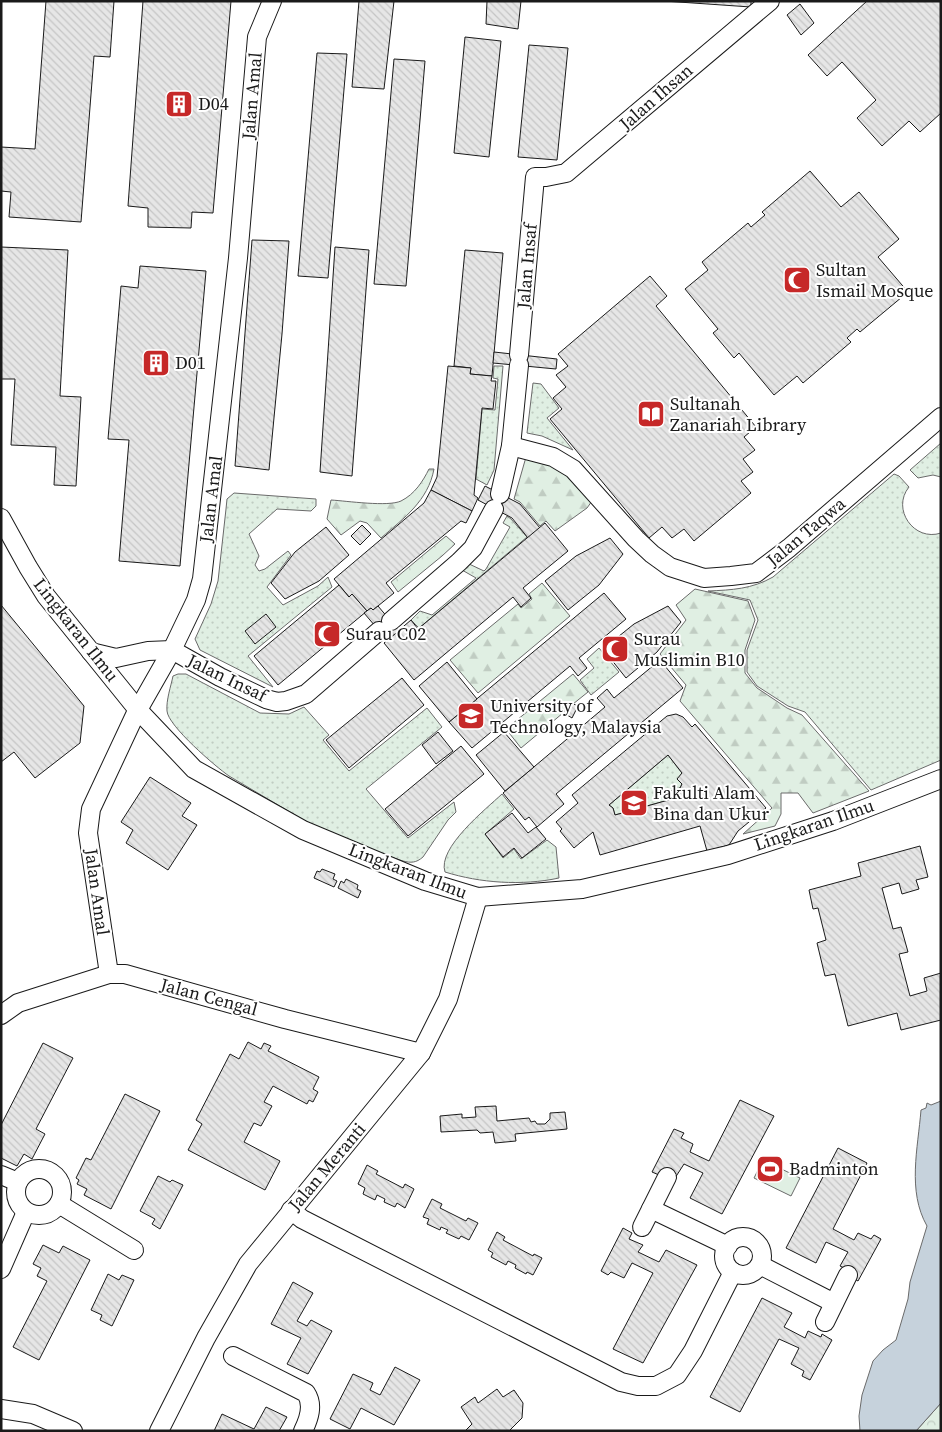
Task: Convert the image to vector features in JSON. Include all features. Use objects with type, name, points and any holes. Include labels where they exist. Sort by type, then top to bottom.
[{"type":"street","name":"Jalan Amal","points":[[109,974],[88,832],[92,809],[138,710],[172,650],[196,600],[202,580],[238,258],[257,37],[272,1]]},
{"type":"street","name":"Jalan Ihsan","points":[[535,176],[546,177],[566,173],[770,1]]},
{"type":"street","name":"Jalan Insaf","points":[[172,650],[220,677],[266,699],[277,702],[286,701],[306,694],[460,562],[473,548],[497,501],[511,446],[535,176]]},
{"type":"street","name":"Jalan Taqwa","points":[[511,446],[553,457],[573,470],[636,539],[670,567],[704,578],[722,577],[756,573],[941,417]]},
{"type":"street","name":"Lingkaran Ilmu","points":[[1,518],[28,568],[46,596],[138,710],[194,768],[302,830],[425,881],[478,897],[582,889],[720,857],[833,820],[941,779]]},
{"type":"street","points":[[91,652],[116,658],[148,651],[172,650]]},
{"type":"street","name":"Jalan Meranti","points":[[160,1431],[206,1338],[248,1264],[420,1053],[448,999],[478,897]]},
{"type":"street","name":"Jalan Cengal","points":[[1,1015],[18,1003],[109,974],[125,974],[285,1019],[420,1053]]},
{"type":"street","points":[[36,1169],[51,1171],[57,1176],[63,1190],[59,1204],[48,1214],[41,1216],[26,1212],[21,1207],[16,1195],[18,1182],[28,1171],[36,1169]]},
{"type":"street","points":[[1,1175],[18,1182]]},
{"type":"street","points":[[642,1227],[668,1177]]},
{"type":"street","points":[[59,1204],[134,1250]]},
{"type":"street","points":[[651,1209],[728,1246]]},
{"type":"street","points":[[291,1210],[302,1219],[621,1382],[638,1386],[656,1386],[676,1375],[693,1351],[733,1272]]},
{"type":"street","points":[[1,1269],[26,1212]]},
{"type":"street","points":[[742,1237],[753,1240],[762,1254],[760,1265],[756,1270],[745,1275],[733,1272],[726,1263],[725,1257],[728,1246],[742,1237]]},
{"type":"street","points":[[760,1265],[834,1302]]},
{"type":"street","points":[[825,1322],[848,1275]]},
{"type":"street","points":[[233,1356],[306,1393],[311,1400],[310,1412],[303,1431]]},
{"type":"street","points":[[1,1409],[33,1414],[73,1431]]},
{"type":"green space","points":[[494,366],[503,366],[494,470],[487,485],[476,479],[482,409],[495,410],[498,379],[493,378]]},
{"type":"green space","points":[[533,383],[541,384],[559,408],[547,418],[573,450],[542,436],[527,433]]},
{"type":"green space","points":[[941,443],[941,477],[933,475],[918,478],[910,470]]},
{"type":"green space","points":[[526,457],[566,471],[592,501],[587,508],[555,531],[546,521],[540,526],[520,502],[514,499]]},
{"type":"green space","points":[[429,469],[434,469],[421,500],[381,538],[367,523],[360,521],[341,535],[327,519],[331,500],[377,504],[401,501],[421,483]]},
{"type":"green space","points":[[894,474],[899,476],[909,487],[904,496],[903,505],[904,514],[908,522],[922,533],[931,535],[941,533],[941,760],[871,790],[805,712],[788,706],[757,686],[747,672],[747,650],[758,620],[750,600],[708,591],[750,586],[773,577]]},
{"type":"green space","points":[[234,493],[316,499],[316,506],[311,511],[277,509],[249,534],[259,556],[255,565],[259,571],[265,569],[288,551],[291,555],[267,587],[283,605],[318,586],[328,577],[332,587],[248,656],[273,687],[200,650],[195,639],[211,604],[218,581],[227,499]]},
{"type":"green space","points":[[507,516],[527,537],[419,628],[411,620],[420,611],[432,615],[476,578],[462,570],[467,563],[484,571],[486,569],[510,527],[503,523]]},
{"type":"green space","points":[[446,536],[455,544],[398,592],[391,582]]},
{"type":"green space","points":[[542,583],[570,616],[478,693],[450,660],[518,604],[521,608],[532,599],[529,594]]},
{"type":"green space","points":[[695,589],[748,601],[755,620],[745,650],[745,673],[757,688],[787,708],[802,715],[869,791],[813,813],[798,793],[781,793],[781,814],[775,826],[743,834],[772,808],[680,701],[686,685],[660,654],[686,620],[676,605]]},
{"type":"green space","points":[[599,648],[619,672],[591,695],[580,680],[594,668],[587,659]]},
{"type":"green space","points":[[186,674],[260,713],[289,714],[304,707],[329,735],[323,740],[349,771],[427,708],[442,727],[366,789],[408,838],[454,802],[456,812],[448,820],[423,857],[413,862],[403,861],[332,837],[229,776],[184,736],[169,718],[167,711],[173,676]]},
{"type":"green space","points":[[573,674],[588,692],[573,704],[569,702],[563,713],[521,748],[506,729]]},
{"type":"green space","points":[[668,755],[682,773],[678,779],[682,784],[672,799],[615,815],[613,808],[609,805]]},
{"type":"green space","points":[[502,794],[514,809],[485,834],[503,858],[514,849],[521,859],[547,840],[556,847],[559,878],[516,883],[472,879],[445,872],[444,862],[455,841]]},
{"type":"green space","name":"Badminton","points":[[763,1160],[800,1178],[791,1196],[754,1178]]},
{"type":"green space","points":[[941,1403],[941,1431],[916,1431]]},
{"type":"shaded area","points":[[941,1101],[941,1403],[916,1431],[860,1431],[859,1416],[862,1395],[873,1361],[896,1340],[908,1299],[910,1282],[927,1226],[917,1198],[915,1169],[921,1110],[926,1108],[927,1103],[931,1105]]},
{"type":"building","points":[[46,1],[114,1],[110,57],[94,56],[81,222],[9,217],[11,192],[1,191],[1,147],[35,149]]},
{"type":"building","name":"D04","points":[[143,1],[231,1],[213,213],[192,212],[191,228],[148,227],[148,208],[128,206]]},
{"type":"building","points":[[359,1],[394,1],[384,89],[352,87]]},
{"type":"building","points":[[487,1],[521,1],[518,29],[486,24]]},
{"type":"building","points":[[664,1],[751,1],[751,7]]},
{"type":"building","points":[[867,1],[941,1],[941,113],[920,132],[909,121],[882,146],[857,118],[876,100],[842,62],[827,76],[808,55]]},
{"type":"building","points":[[800,4],[814,23],[801,35],[787,15]]},
{"type":"building","points":[[465,37],[501,41],[489,157],[454,153]]},
{"type":"building","points":[[529,45],[568,48],[557,160],[518,157]]},
{"type":"building","points":[[317,53],[347,54],[328,278],[298,276]]},
{"type":"building","points":[[394,59],[425,61],[406,286],[374,284]]},
{"type":"building","name":"Sultan Ismail Mosque","points":[[810,171],[841,207],[859,192],[899,239],[878,257],[908,292],[860,332],[857,329],[847,338],[851,342],[803,383],[797,376],[774,395],[739,353],[734,358],[713,333],[718,329],[685,289],[708,270],[702,262],[748,223],[751,227],[765,215],[762,212]]},
{"type":"building","points":[[252,240],[289,241],[269,470],[235,466]]},
{"type":"building","points":[[1,247],[68,250],[60,396],[81,397],[76,486],[54,485],[56,447],[11,445],[15,379],[1,379]]},
{"type":"building","points":[[335,247],[369,250],[352,476],[320,472]]},
{"type":"building","points":[[465,250],[503,253],[492,376],[470,374],[471,368],[454,366]]},
{"type":"building","name":"D01","points":[[140,266],[206,271],[180,566],[119,561],[129,440],[108,439],[121,286],[138,288]]},
{"type":"building","name":"Sultanah Zanariah Library","points":[[650,276],[667,296],[656,306],[756,427],[744,437],[755,450],[743,459],[753,472],[741,481],[751,493],[694,541],[684,529],[672,538],[662,527],[649,538],[550,419],[562,409],[553,398],[566,387],[556,375],[568,366],[558,354]]},
{"type":"building","points":[[494,352],[557,359],[556,369],[493,363]]},
{"type":"building","points":[[448,366],[471,368],[470,374],[492,376],[491,381],[496,381],[493,409],[482,408],[474,495],[478,498],[472,511],[431,490],[437,477]]},
{"type":"building","points":[[485,486],[520,504],[540,528],[528,538],[512,518],[478,500]]},
{"type":"building","points":[[431,490],[472,511],[466,523],[461,521],[386,583],[394,593],[373,610],[371,608],[367,611],[352,594],[349,597],[334,579],[424,503]]},
{"type":"building","points":[[545,523],[568,551],[523,588],[531,598],[521,607],[513,597],[414,680],[384,643],[411,620],[418,629]]},
{"type":"building","points":[[362,525],[371,534],[360,545],[351,536]]},
{"type":"building","points":[[326,527],[349,555],[319,581],[285,599],[271,583],[295,552]]},
{"type":"building","points":[[610,538],[623,554],[599,585],[568,610],[545,581],[576,556]]},
{"type":"building","points":[[339,585],[349,597],[352,594],[367,611],[278,685],[254,656]]},
{"type":"building","points":[[604,593],[626,619],[579,658],[587,668],[578,676],[570,666],[472,748],[449,722]]},
{"type":"building","points":[[1,605],[84,706],[80,743],[35,778],[14,752],[1,762]]},
{"type":"building","points":[[378,606],[399,631],[387,640],[364,613]]},
{"type":"building","points":[[668,606],[681,622],[657,652],[626,678],[603,649],[634,624]]},
{"type":"building","points":[[266,614],[276,627],[255,644],[245,631]]},
{"type":"building","points":[[660,660],[683,688],[556,794],[564,804],[537,827],[529,817],[525,820],[503,793],[605,707],[597,698],[607,689],[614,698]]},
{"type":"building","points":[[447,662],[477,699],[449,722],[419,686]]},
{"type":"building","points":[[402,678],[424,705],[349,768],[326,740]]},
{"type":"building","points":[[569,702],[578,706],[572,718],[564,713]]},
{"type":"building","points":[[676,714],[683,717],[692,727],[695,724],[766,808],[738,831],[729,845],[707,851],[700,826],[600,855],[593,832],[574,848],[560,831],[562,829],[556,822],[578,803],[572,795],[667,716]],"holes":[[[668,755],[682,773],[677,779],[682,784],[680,788],[670,791],[672,799],[615,815],[613,808],[609,805]]]},
{"type":"building","points":[[438,732],[453,751],[436,764],[422,745]]},
{"type":"building","points":[[504,732],[534,767],[505,791],[476,755]]},
{"type":"building","points":[[461,746],[484,774],[408,836],[385,809]]},
{"type":"building","points":[[150,777],[191,803],[182,816],[197,825],[168,870],[126,843],[133,830],[121,822]]},
{"type":"building","points":[[512,813],[528,833],[536,827],[546,839],[522,858],[514,848],[503,857],[485,834]]},
{"type":"building","points":[[920,846],[928,877],[916,880],[919,889],[902,894],[899,883],[882,888],[893,929],[901,927],[908,952],[899,954],[910,996],[927,991],[924,978],[941,973],[941,1020],[901,1030],[897,1013],[848,1026],[835,974],[825,976],[817,943],[826,940],[818,908],[813,909],[809,890],[861,876],[858,863]]},
{"type":"building","points":[[322,869],[335,874],[333,879],[337,881],[334,887],[314,878],[317,871],[320,872]]},
{"type":"building","points":[[346,879],[358,885],[357,889],[361,891],[358,898],[338,888],[341,881],[344,883]]},
{"type":"building","points":[[248,1042],[261,1049],[264,1043],[271,1046],[268,1051],[319,1077],[313,1089],[318,1092],[313,1102],[309,1100],[307,1104],[273,1086],[264,1102],[272,1106],[261,1126],[254,1123],[244,1142],[280,1161],[265,1190],[188,1150],[202,1124],[196,1120],[230,1054],[239,1059]]},
{"type":"building","points":[[43,1043],[73,1058],[36,1129],[45,1134],[32,1159],[24,1154],[17,1166],[1,1158],[1,1125]]},
{"type":"building","points":[[125,1094],[160,1111],[111,1209],[84,1195],[87,1189],[77,1184],[79,1180],[76,1178],[86,1158],[91,1160]]},
{"type":"building","points":[[740,1100],[774,1116],[722,1214],[690,1198],[703,1173],[684,1164],[675,1178],[662,1172],[659,1175],[652,1172],[674,1129],[684,1133],[681,1138],[693,1144],[690,1152],[709,1161]]},
{"type":"building","points":[[496,1106],[497,1121],[529,1118],[531,1122],[535,1121],[537,1124],[545,1124],[550,1119],[550,1113],[565,1112],[567,1129],[515,1134],[516,1141],[495,1143],[493,1132],[480,1133],[477,1130],[441,1132],[440,1116],[462,1114],[462,1118],[476,1117],[475,1107]]},
{"type":"building","points":[[838,1148],[867,1163],[833,1229],[854,1240],[858,1233],[871,1239],[874,1235],[881,1239],[858,1281],[851,1277],[853,1272],[840,1266],[848,1252],[826,1242],[816,1263],[786,1248]]},
{"type":"building","points":[[367,1165],[378,1171],[376,1174],[403,1188],[405,1184],[414,1189],[405,1208],[397,1203],[395,1207],[384,1202],[385,1199],[377,1195],[375,1200],[363,1194],[365,1188],[358,1184]]},
{"type":"building","points":[[158,1176],[170,1182],[172,1180],[183,1185],[160,1229],[152,1224],[155,1219],[140,1211]]},
{"type":"building","points":[[432,1199],[442,1204],[440,1208],[466,1221],[468,1218],[478,1223],[469,1240],[461,1236],[459,1239],[446,1233],[448,1230],[441,1227],[440,1230],[427,1224],[429,1219],[423,1217]]},
{"type":"building","points":[[623,1228],[632,1233],[629,1239],[643,1245],[638,1252],[659,1262],[666,1250],[697,1265],[643,1363],[613,1349],[653,1273],[632,1263],[624,1278],[611,1272],[608,1275],[601,1271]]},
{"type":"building","points":[[497,1232],[505,1237],[503,1240],[533,1256],[534,1254],[542,1258],[533,1275],[527,1272],[526,1274],[515,1268],[516,1265],[508,1261],[506,1265],[491,1257],[493,1253],[488,1250]]},
{"type":"building","points":[[43,1245],[59,1253],[63,1246],[90,1260],[39,1360],[13,1347],[47,1281],[37,1276],[41,1268],[33,1264]]},
{"type":"building","points":[[108,1274],[119,1280],[122,1275],[134,1280],[112,1326],[100,1320],[102,1315],[91,1310]]},
{"type":"building","points":[[293,1282],[313,1293],[297,1321],[307,1326],[311,1320],[332,1331],[308,1374],[287,1364],[301,1338],[271,1324]]},
{"type":"building","points":[[762,1298],[792,1313],[784,1327],[805,1338],[808,1331],[821,1337],[822,1334],[832,1340],[810,1380],[802,1376],[804,1371],[791,1364],[799,1348],[779,1339],[740,1412],[710,1397]]},
{"type":"building","points":[[395,1367],[420,1380],[394,1425],[361,1408],[350,1429],[330,1419],[353,1374],[373,1383],[370,1390],[380,1395]]},
{"type":"building","points":[[497,1389],[503,1397],[514,1390],[523,1403],[522,1418],[509,1431],[465,1431],[472,1424],[461,1407],[475,1397],[478,1403]]},
{"type":"building","points":[[266,1407],[287,1417],[279,1431],[214,1431],[222,1414],[254,1429]]},
{"type":"place","name":"D04","points":[[179,104]]},
{"type":"place","name":"Sultan Ismail Mosque","points":[[797,280]]},
{"type":"place","name":"D01","points":[[156,363]]},
{"type":"place","name":"Sultanah Zanariah Library","points":[[651,414]]},
{"type":"place","name":"Surau C02","points":[[327,634]]},
{"type":"place","name":"Surau Muslimin B10","points":[[615,649]]},
{"type":"place","name":"University of Technology, Malaysia","points":[[471,716]]},
{"type":"place","name":"Fakulti Alam Bina dan Ukur","points":[[634,803]]},
{"type":"place","name":"Badminton","points":[[770,1169]]}]
